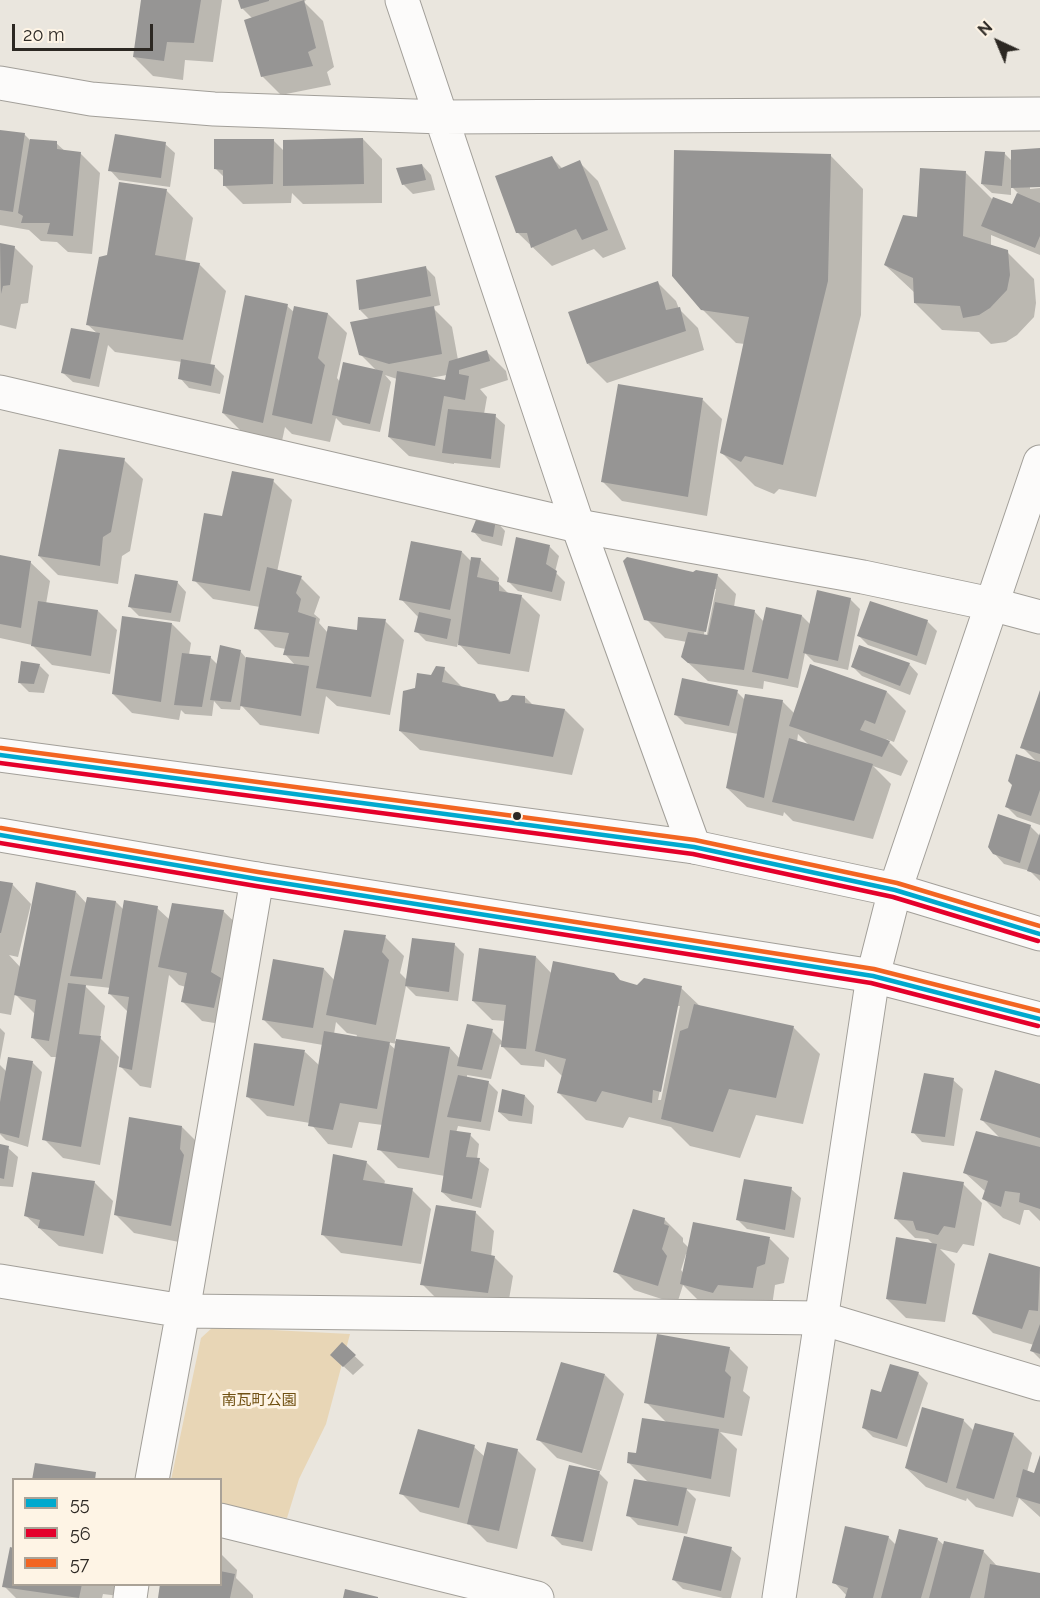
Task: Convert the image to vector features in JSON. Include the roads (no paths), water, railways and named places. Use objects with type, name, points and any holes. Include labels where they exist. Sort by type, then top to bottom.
[{"type":"main road","points":[[402,0],[578,526],[694,848]]},
{"type":"main road","points":[[0,83],[91,99],[214,109],[442,117],[1040,114]]},
{"type":"main road","points":[[0,392],[578,526],[862,577],[991,604],[1040,617]]},
{"type":"main road","points":[[779,1598],[873,976],[896,890],[1040,462]]},
{"type":"main road","points":[[0,755],[694,848],[896,890],[1040,934]]},
{"type":"main road","points":[[0,834],[257,879],[873,976],[1040,1019]]},
{"type":"main road","points":[[152,1478],[257,879]]},
{"type":"main road","points":[[0,1281],[183,1311],[821,1318],[1040,1384]]},
{"type":"main road","points":[[222,1521],[537,1598]]},
{"type":"park label","name":"南瓦町公園","points":[[259,1400]]}]
